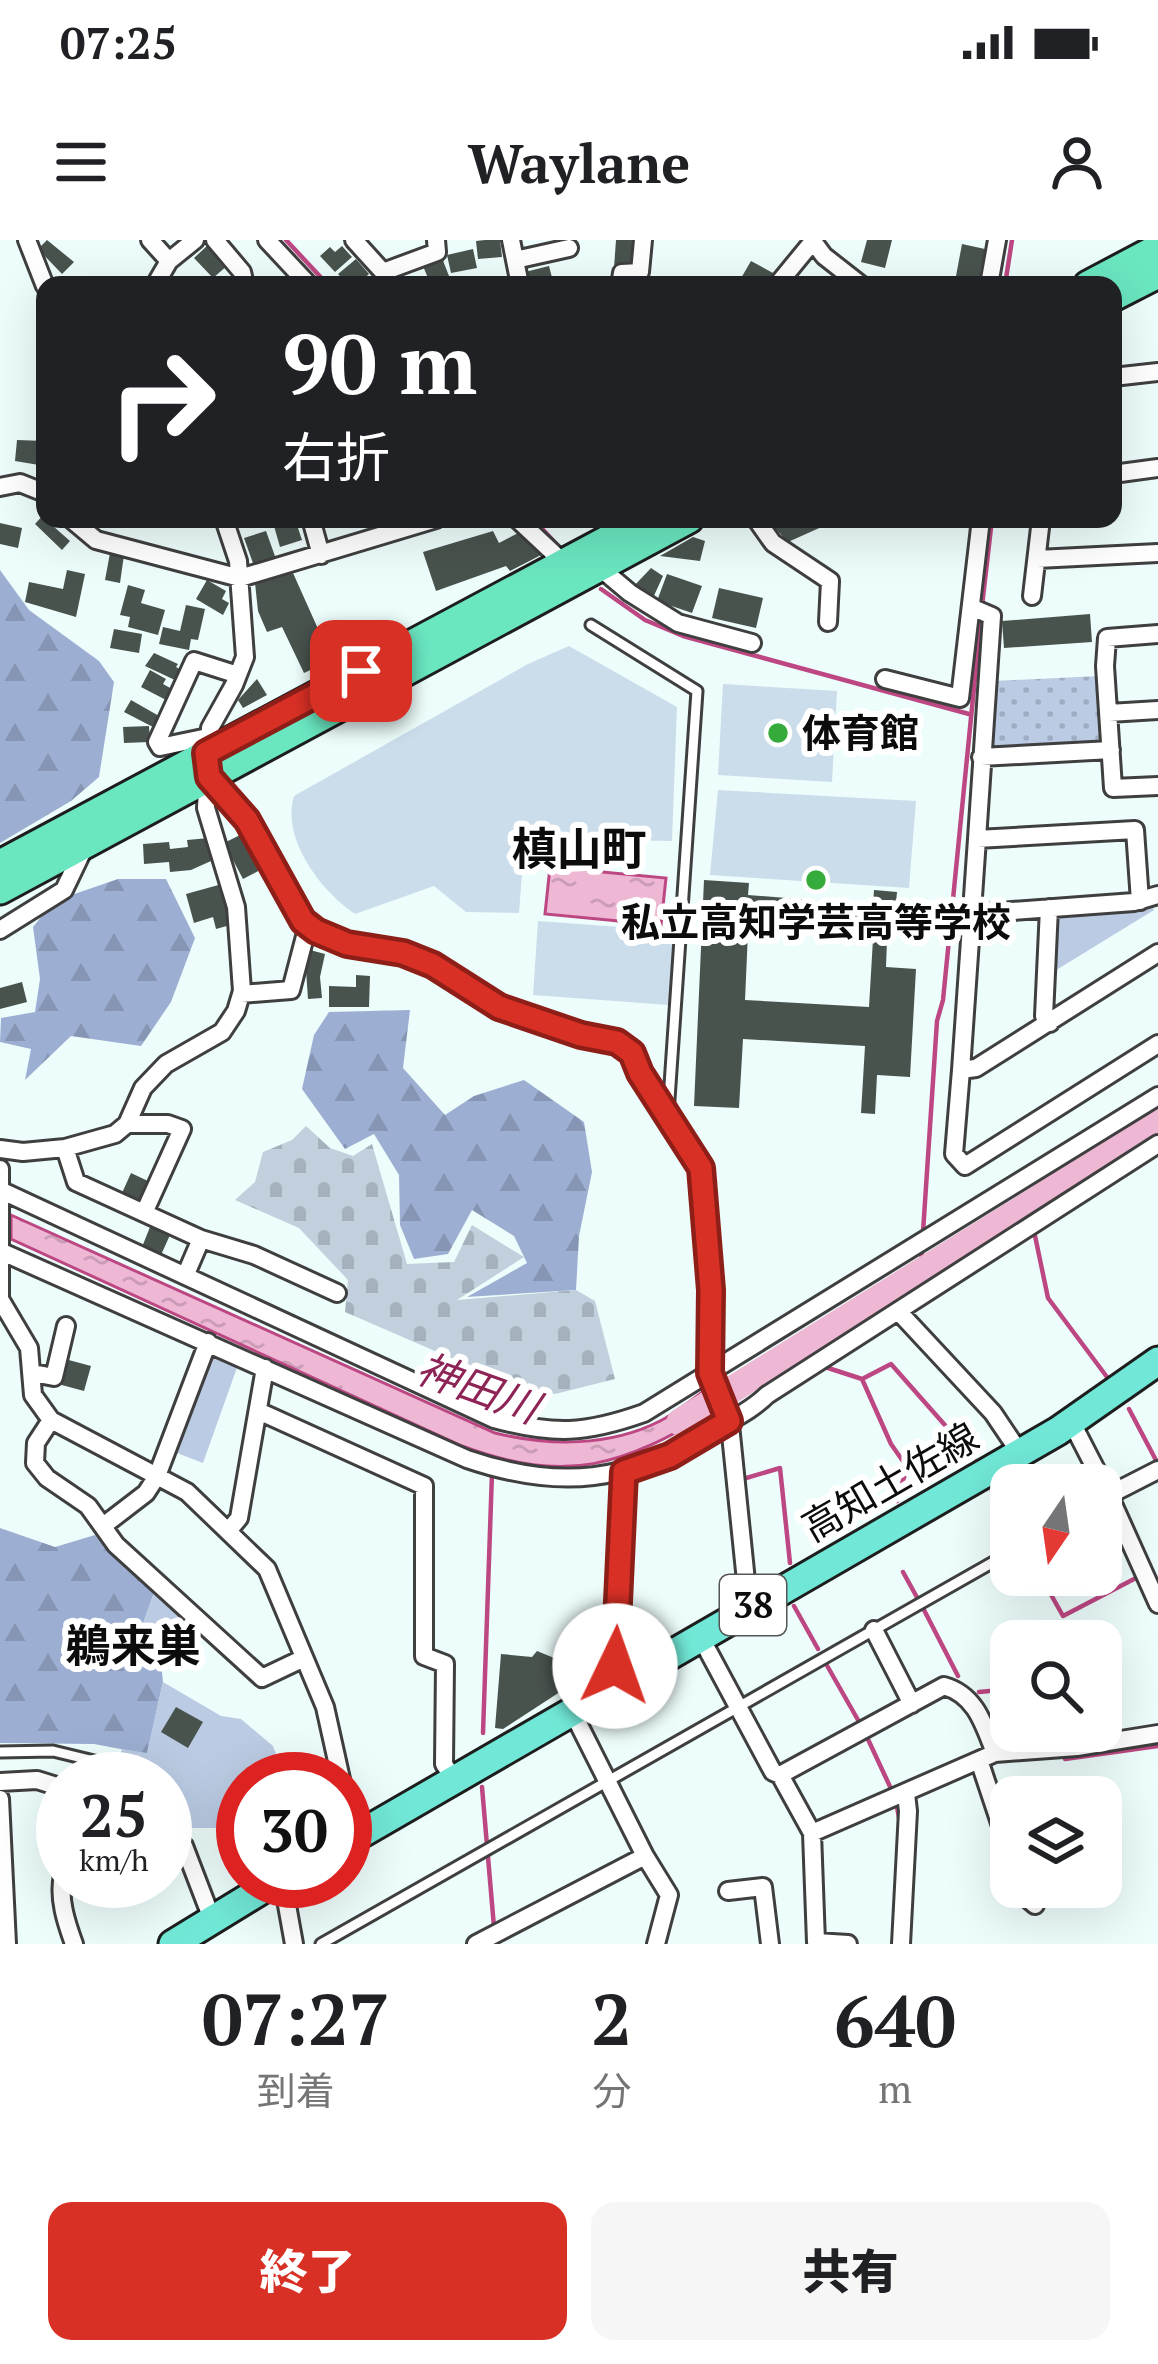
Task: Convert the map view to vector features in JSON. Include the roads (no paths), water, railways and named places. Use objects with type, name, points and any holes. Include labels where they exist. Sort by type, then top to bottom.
[{"type":"highway","points":[[1105,276],[1158,248]]},
{"type":"highway","points":[[1122,292],[1158,274]]},
{"type":"highway","points":[[0,864],[629,528]]},
{"type":"highway","points":[[0,890],[86,844],[208,756],[672,528]]},
{"type":"main road","name":"高知土佐線","points":[[372,1827],[1072,1423],[1158,1361]]},
{"type":"main road","points":[[172,1944],[230,1908]]},
{"type":"street","points":[[28,240],[41,276]]},
{"type":"street","points":[[150,240],[169,261]]},
{"type":"street","points":[[160,276],[169,261],[195,240]]},
{"type":"street","points":[[215,240],[243,276]]},
{"type":"street","points":[[267,240],[301,276]]},
{"type":"street","points":[[353,240],[383,272],[437,252],[436,240]]},
{"type":"street","points":[[511,240],[518,276]]},
{"type":"street","points":[[622,276],[640,272],[643,240]]},
{"type":"street","points":[[784,276],[813,240],[824,256],[850,276]]},
{"type":"street","points":[[977,240],[996,242],[990,276]]},
{"type":"street","points":[[515,260],[569,248]]},
{"type":"street","points":[[1122,376],[1158,372]]},
{"type":"street","points":[[1122,473],[1158,468]]},
{"type":"street","points":[[0,487],[20,483],[36,489]]},
{"type":"street","points":[[82,528],[96,540],[240,578],[407,528]]},
{"type":"street","points":[[0,1149],[65,1148],[115,1134],[127,1124],[143,1088],[166,1064],[222,1032],[236,1011],[241,994],[236,907],[206,808],[208,756],[244,657],[240,578],[226,528]]},
{"type":"street","points":[[313,528],[321,555]]},
{"type":"street","points":[[527,528],[564,563]]},
{"type":"street","points":[[762,528],[773,543],[830,581],[828,622]]},
{"type":"street","points":[[885,679],[960,698],[978,610],[981,528]]},
{"type":"street","points":[[1032,596],[1040,528]]},
{"type":"street","points":[[1037,560],[1158,553]]},
{"type":"street","points":[[599,568],[678,623],[752,643]]},
{"type":"street","points":[[978,610],[992,616],[992,634],[954,1154],[965,1166],[1158,1044]]},
{"type":"street","points":[[1158,634],[1108,638],[1113,788],[1158,786]]},
{"type":"street","points":[[238,675],[194,662],[157,742],[160,747],[208,756],[308,925],[347,944],[403,953],[433,965],[499,1007],[617,1042],[632,1053],[701,1168],[712,1376],[729,1418],[746,1581],[755,1604]]},
{"type":"street","points":[[1109,712],[1158,710]]},
{"type":"street","points":[[982,757],[1112,750]]},
{"type":"street","points":[[973,914],[1149,898],[1135,830],[976,838]]},
{"type":"street","points":[[0,930],[64,890],[86,844]]},
{"type":"street","points":[[1049,908],[1044,1016],[1050,1023]]},
{"type":"street","points":[[241,994],[291,990],[308,925]]},
{"type":"street","points":[[962,1070],[976,1068],[1158,953]]},
{"type":"street","points":[[1,1192],[494,1419],[541,1431],[600,1429],[644,1413],[712,1376],[1158,1096]]},
{"type":"street","points":[[127,1124],[168,1124],[182,1129],[144,1213]]},
{"type":"street","points":[[1,1248],[467,1459],[509,1473],[585,1479],[670,1456],[729,1418],[754,1408],[767,1395],[1158,1144]]},
{"type":"street","points":[[65,1148],[76,1182],[201,1239],[254,1255],[338,1292]]},
{"type":"street","points":[[0,1169],[0,1299],[29,1348],[33,1395],[51,1420],[187,1492],[267,1569],[325,1707],[335,1752]]},
{"type":"street","points":[[186,1274],[201,1239]]},
{"type":"street","points":[[898,1311],[993,1413],[1020,1453]]},
{"type":"street","points":[[33,1373],[54,1377],[66,1326]]},
{"type":"street","points":[[103,1526],[146,1493],[157,1476],[208,1342]]},
{"type":"street","points":[[229,1530],[239,1518],[265,1368]]},
{"type":"street","points":[[257,1415],[265,1414],[424,1486],[424,1656],[445,1664],[444,1764],[453,1778]]},
{"type":"street","points":[[51,1420],[36,1442],[35,1463],[47,1478],[88,1506],[116,1545],[262,1678],[304,1658]]},
{"type":"street","points":[[1072,1423],[1090,1464]]},
{"type":"street","points":[[1122,1489],[1158,1470]]},
{"type":"street","points":[[621,1682],[615,1666],[624,1472]]},
{"type":"street","points":[[1122,1526],[1152,1576],[1158,1604]]},
{"type":"street","points":[[874,1630],[912,1704]]},
{"type":"street","points":[[700,1636],[772,1772],[780,1775],[812,1833],[816,1942],[848,1944]]},
{"type":"street","points":[[780,1775],[944,1686],[956,1689],[977,1708],[992,1776]]},
{"type":"street","points":[[572,1711],[669,1895],[656,1944]]},
{"type":"street","points":[[812,1833],[987,1756],[1158,1734]]},
{"type":"street","points":[[0,1782],[36,1780]]},
{"type":"street","points":[[902,1944],[906,1794]]},
{"type":"street","points":[[0,1799],[7,1944]]},
{"type":"street","points":[[489,1937],[646,1856]]},
{"type":"street","points":[[192,1867],[212,1918]]},
{"type":"street","points":[[728,1891],[763,1887],[770,1944]]},
{"type":"street","points":[[64,1908],[74,1944]]},
{"type":"street","points":[[288,1908],[294,1944]]},
{"type":"lane","points":[[591,625],[697,691],[668,1114]]},
{"type":"lane","points":[[321,1944],[990,1564]]},
{"type":"lane","points":[[0,1752],[57,1752]]},
{"type":"water","points":[[550,867],[666,878],[661,925],[545,914]]},
{"type":"water","points":[[11,1215],[495,1433],[557,1442],[620,1436],[660,1421],[707,1389],[715,1410],[651,1445],[593,1464],[564,1467],[499,1458],[462,1446],[11,1239]]},
{"type":"waterway","points":[[286,240],[320,276]]},
{"type":"waterway","points":[[1006,276],[1012,240]]},
{"type":"waterway","points":[[541,528],[560,548]]},
{"type":"waterway","points":[[982,606],[991,528]]},
{"type":"waterway","points":[[601,589],[645,620],[683,636],[969,714]]},
{"type":"waterway","points":[[923,1232],[937,1021],[943,1000],[981,617]]},
{"type":"waterway","name":"神田川","points":[[680,1422],[1158,1119]]},
{"type":"waterway","points":[[1030,1204],[1032,1217]]},
{"type":"waterway","points":[[1034,1231],[1048,1298],[1107,1377]]},
{"type":"waterway","points":[[921,1272],[922,1250]]},
{"type":"waterway","points":[[785,1357],[805,1362]]},
{"type":"waterway","points":[[864,1378],[891,1364],[974,1458]]},
{"type":"waterway","points":[[825,1367],[862,1379],[891,1444],[907,1467],[897,1501]]},
{"type":"waterway","points":[[1129,1409],[1158,1464]]},
{"type":"waterway","points":[[743,1475],[743,1479],[780,1468],[790,1563]]},
{"type":"waterway","points":[[483,1733],[492,1473]]},
{"type":"waterway","points":[[903,1572],[919,1601]]},
{"type":"waterway","points":[[1122,1585],[1136,1578]]},
{"type":"waterway","points":[[1052,1596],[1063,1616],[1101,1596]]},
{"type":"waterway","points":[[794,1606],[818,1649]]},
{"type":"waterway","points":[[924,1610],[958,1676]]},
{"type":"waterway","points":[[825,1662],[862,1727]]},
{"type":"waterway","points":[[979,1692],[990,1691]]},
{"type":"waterway","points":[[866,1735],[893,1793]]},
{"type":"waterway","points":[[1065,1759],[1158,1746]]},
{"type":"waterway","points":[[482,1787],[494,1927]]},
{"type":"waterway","points":[[893,1944],[897,1807]]},
{"type":"place","name":"体育館","points":[[778,733]]},
{"type":"place","name":"私立高知学芸高等学校","points":[[816,880]]},
{"type":"district","name":"槙山町","points":[[579,849]]},
{"type":"district","name":"鵜来巣","points":[[133,1646]]}]
